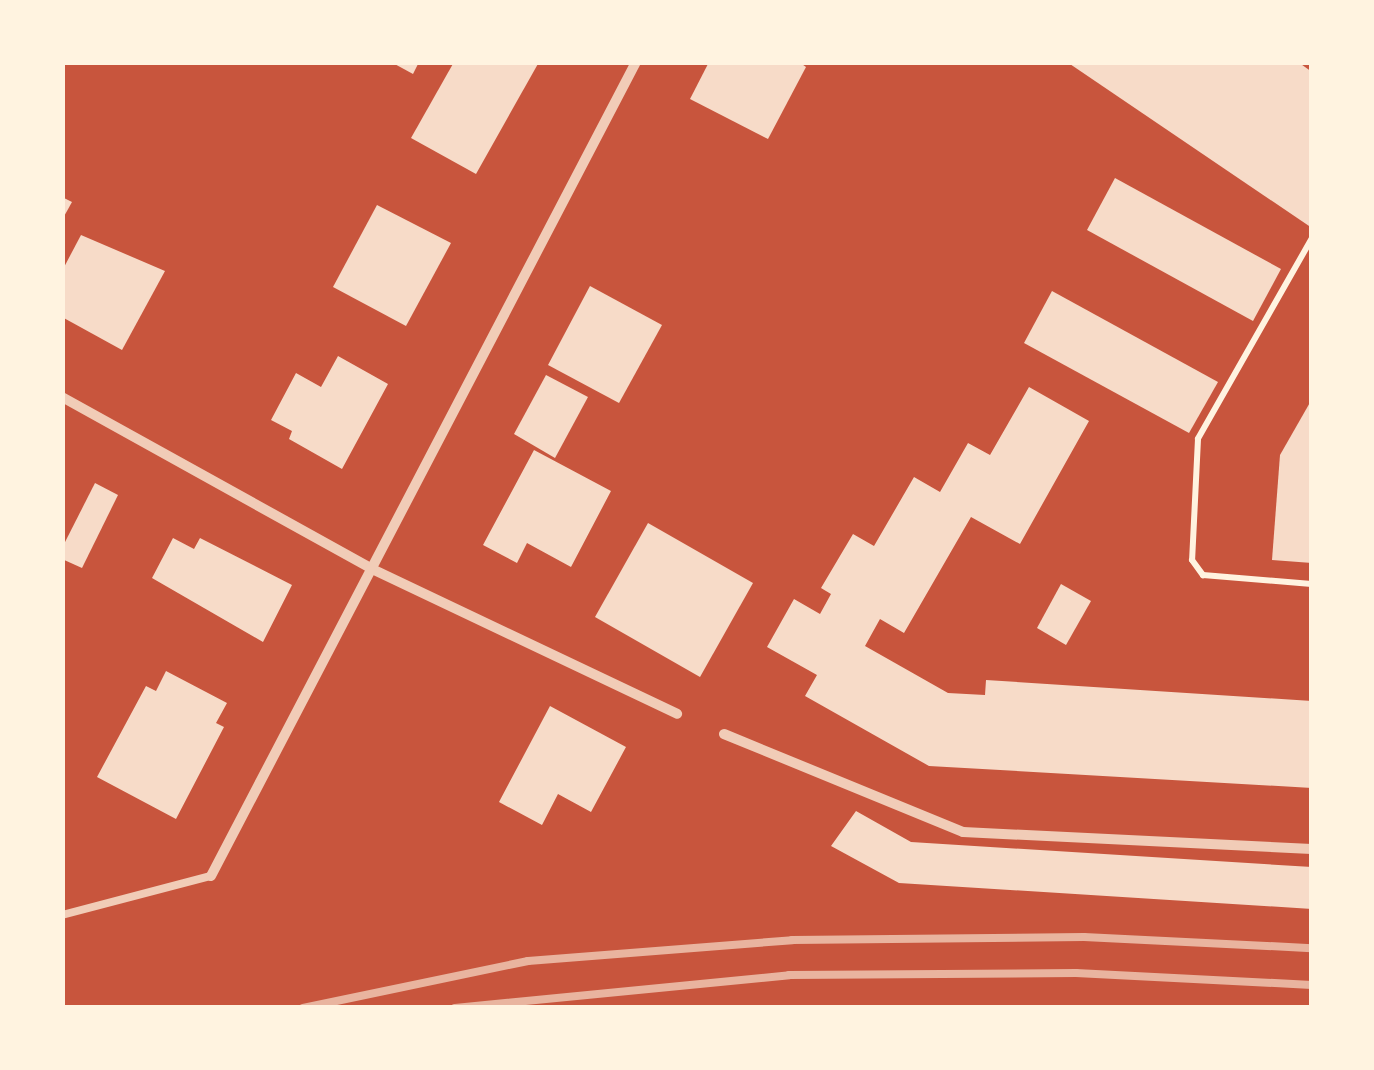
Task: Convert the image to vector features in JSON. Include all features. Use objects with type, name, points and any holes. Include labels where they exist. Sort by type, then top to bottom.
[{"type":"street","points":[[211,876],[636,62]]},
{"type":"street","points":[[62,397],[370,568],[677,714]]},
{"type":"street","points":[[724,734],[964,832],[1312,849]]},
{"type":"lane","points":[[62,915],[211,876]]},
{"type":"path","points":[[1312,238],[1198,438],[1192,560],[1203,575],[1312,584]]},
{"type":"building","points":[[391,62],[419,62],[413,74]]},
{"type":"building","points":[[454,62],[539,62],[476,174],[411,138]]},
{"type":"building","points":[[709,62],[799,62],[806,67],[768,139],[690,99]]},
{"type":"building","points":[[1067,62],[1298,62],[1312,72],[1312,228]]},
{"type":"building","points":[[1115,178],[1281,269],[1253,321],[1087,230]]},
{"type":"building","points":[[62,197],[72,202],[62,220]]},
{"type":"building","points":[[377,205],[451,243],[406,326],[333,287]]},
{"type":"building","points":[[81,235],[165,271],[122,350],[62,317],[62,271]]},
{"type":"building","points":[[590,286],[662,325],[619,403],[548,365]]},
{"type":"building","points":[[1052,291],[1218,382],[1189,433],[1024,343]]},
{"type":"building","points":[[338,356],[388,384],[342,469],[289,439],[292,431],[271,420],[296,373],[321,387]]},
{"type":"building","points":[[546,375],[588,397],[555,458],[514,434]]},
{"type":"building","points":[[1029,387],[1089,421],[1020,544],[971,517],[904,633],[880,619],[865,646],[948,693],[985,695],[986,680],[1312,701],[1312,788],[929,766],[805,696],[817,675],[767,647],[794,599],[820,614],[831,594],[821,588],[853,534],[874,546],[914,477],[940,492],[968,443],[990,455]]},
{"type":"building","points":[[1312,399],[1312,563],[1272,560],[1280,455]]},
{"type":"building","points":[[534,450],[611,491],[571,567],[527,543],[517,563],[483,545]]},
{"type":"building","points":[[95,483],[118,495],[82,568],[62,559],[62,548]]},
{"type":"building","points":[[648,523],[753,583],[700,677],[595,617]]},
{"type":"building","points":[[173,538],[194,549],[200,538],[292,585],[263,642],[152,578]]},
{"type":"building","points":[[1061,584],[1091,601],[1066,645],[1037,628]]},
{"type":"building","points":[[166,671],[227,703],[216,723],[224,727],[176,819],[97,777],[146,686],[156,691]]},
{"type":"building","points":[[550,706],[626,747],[591,812],[558,794],[542,825],[499,802]]},
{"type":"building","points":[[856,811],[911,842],[1312,867],[1312,909],[899,883],[831,846]]},
{"type":"railway","points":[[303,1008],[528,961],[792,940],[1084,937],[1312,948]]},
{"type":"railway","points":[[455,1008],[789,975],[1076,973],[1312,985]]}]
